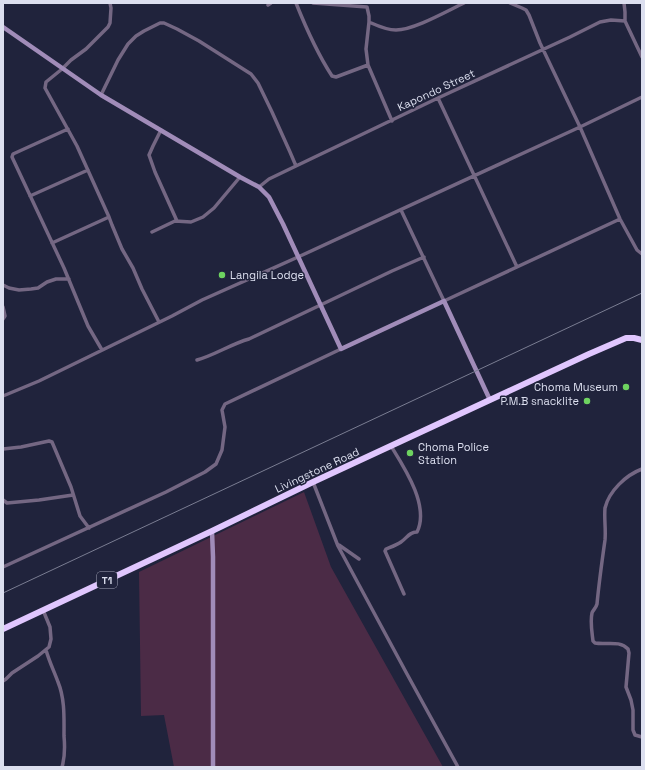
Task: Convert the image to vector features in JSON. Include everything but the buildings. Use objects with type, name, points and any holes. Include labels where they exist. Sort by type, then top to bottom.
[{"type":"highway","name":"Livingstone Road","points":[[3,629],[313,482],[589,354],[626,338],[642,340]]},
{"type":"street","points":[[110,3],[112,8],[108,28],[46,82],[45,87],[88,170],[122,249],[159,322]]},
{"type":"street","points":[[296,3],[332,76],[336,77],[368,65]]},
{"type":"street","points":[[313,3],[367,5],[369,22],[366,49],[368,65],[392,121]]},
{"type":"street","points":[[369,22],[382,28],[398,30],[436,17],[464,3]]},
{"type":"street","points":[[510,3],[526,10],[529,14],[543,49],[580,127],[620,219],[637,250],[642,254]]},
{"type":"street","points":[[624,3],[625,21],[642,57]]},
{"type":"street","name":"Kapondo Street","points":[[259,187],[269,179],[600,22],[611,20],[625,21]]},
{"type":"street","points":[[101,95],[118,60],[128,44],[144,31],[160,23],[164,23],[204,44],[250,74],[258,83],[296,166]]},
{"type":"street","points":[[3,27],[101,95],[259,187],[269,197],[283,224],[341,349]]},
{"type":"street","points":[[3,396],[39,381],[202,300],[475,176],[642,97]]},
{"type":"street","points":[[438,98],[517,267]]},
{"type":"street","points":[[68,129],[12,155],[69,279],[88,326],[102,350]]},
{"type":"street","points":[[161,130],[149,155],[177,221]]},
{"type":"street","points":[[30,196],[88,170]]},
{"type":"street","points":[[152,232],[177,221],[191,222],[203,217],[214,208],[240,176]]},
{"type":"street","points":[[401,210],[490,400]]},
{"type":"street","points":[[52,243],[109,217]]},
{"type":"street","points":[[3,567],[166,492],[205,472],[216,464],[222,450],[225,427],[222,410],[225,404],[620,219]]},
{"type":"street","points":[[197,360],[249,339],[424,257]]},
{"type":"street","points":[[3,285],[19,290],[38,288],[47,282],[56,279],[69,279]]},
{"type":"street","points":[[3,307],[5,316],[3,319]]},
{"type":"street","points":[[3,449],[21,447],[50,440],[71,487],[80,516],[88,528]]},
{"type":"street","points":[[391,446],[415,490],[421,513],[417,532],[413,532],[402,541],[386,549],[385,551],[404,594]]},
{"type":"street","points":[[642,469],[630,474],[609,498],[606,508],[605,533],[597,604],[592,612],[591,619],[593,641],[595,643],[624,645],[628,649],[629,653],[626,687],[633,710],[633,730],[636,735],[642,736]]},
{"type":"street","points":[[313,482],[338,544],[458,767]]},
{"type":"street","points":[[3,500],[7,503],[73,495]]},
{"type":"street","points":[[212,531],[213,767]]},
{"type":"street","points":[[338,544],[359,559]]},
{"type":"street","points":[[3,681],[46,650],[50,644],[50,628],[43,610]]},
{"type":"street","points":[[46,650],[51,667],[58,682],[65,716],[64,755],[62,767]]},
{"type":"shaded area","points":[[304,492],[331,567],[443,767],[174,767],[164,715],[141,716],[139,572]]},
{"type":"railway","points":[[3,593],[642,293]]},
{"type":"place","name":"Langila Lodge","points":[[222,275]]},
{"type":"place","name":"Choma Museum","points":[[626,387]]},
{"type":"place","name":"P.M.B snacklite","points":[[587,401]]},
{"type":"place","name":"Choma Police Station","points":[[410,453]]}]
